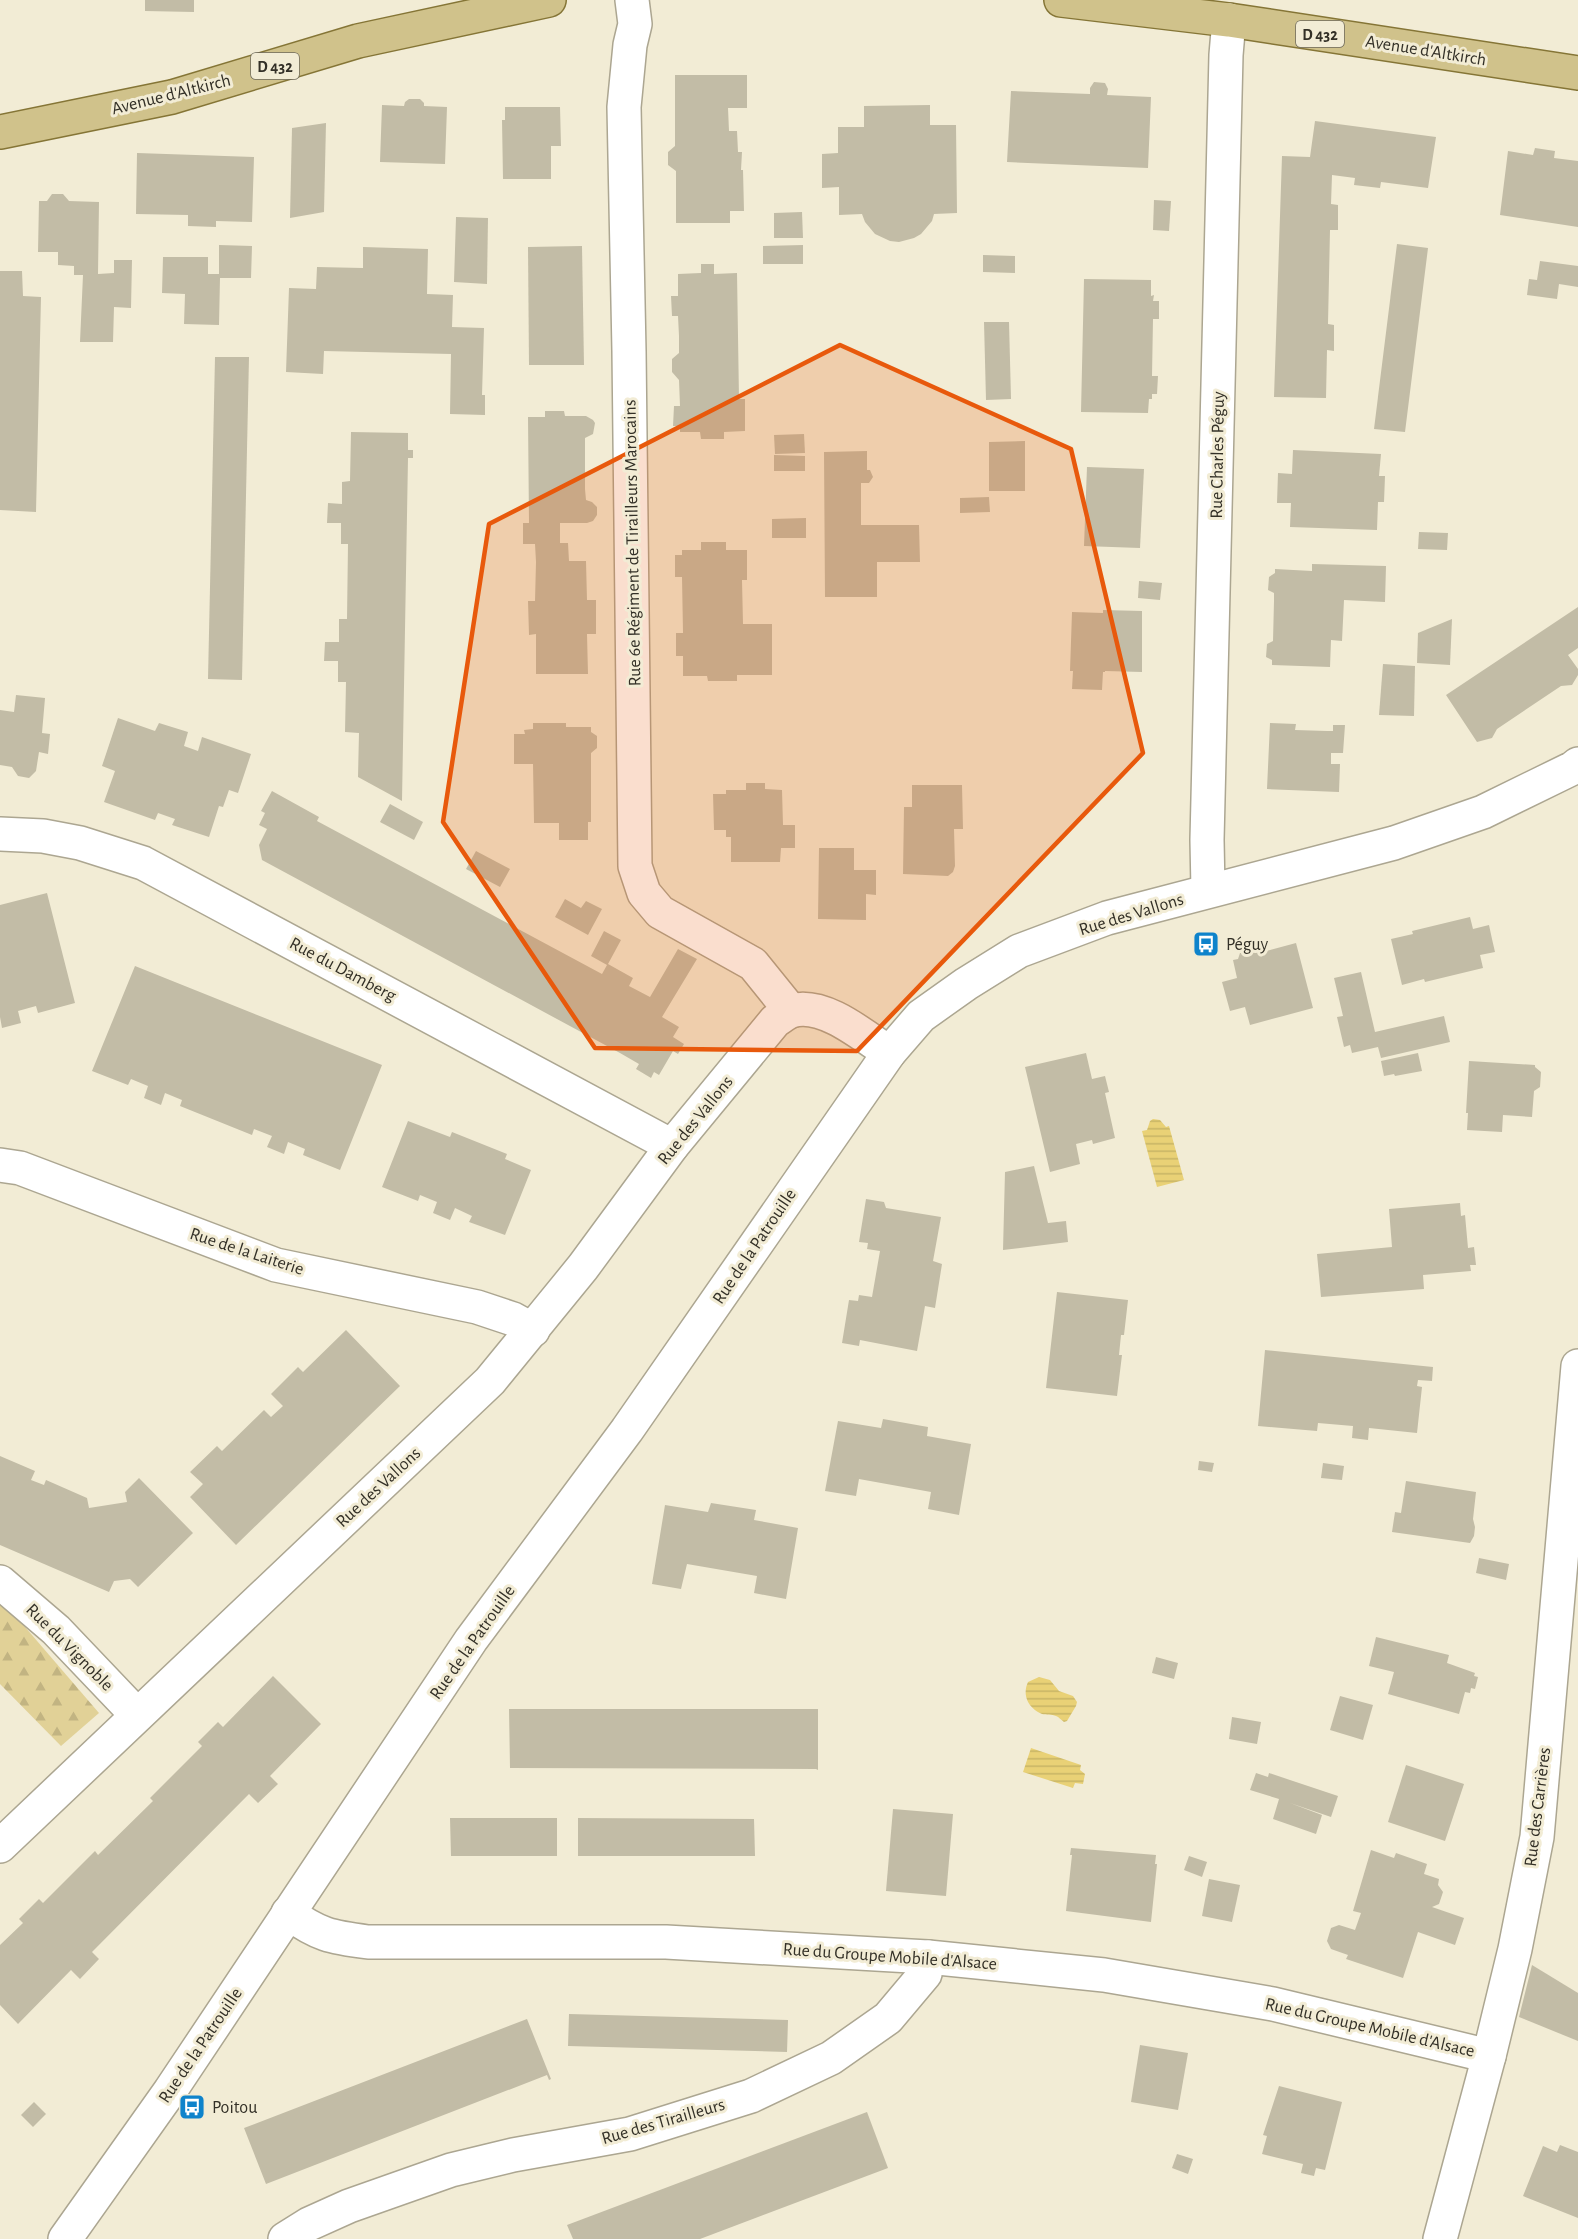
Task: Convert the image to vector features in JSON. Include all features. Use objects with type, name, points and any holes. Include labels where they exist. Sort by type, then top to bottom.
[{"type":"main road","name":"Avenue d'Altkirch","points":[[0,132],[172,97],[358,41],[549,0]]},
{"type":"main road","name":"Avenue d'Altkirch","points":[[1060,0],[1229,20],[1578,74]]},
{"type":"street","name":"Rue 6e Régiment de Tirailleurs Marocains","points":[[632,0],[635,24],[630,45],[624,108],[635,866],[644,892],[660,912],[753,964],[791,1011]]},
{"type":"street","name":"Rue Charles Péguy","points":[[1208,890],[1207,840],[1226,55],[1229,20]]},
{"type":"street","name":"Rue des Vallons","points":[[889,1053],[921,1016],[1019,951],[1107,918],[1405,839],[1483,812],[1576,770]]},
{"type":"street","name":"Rue du Damberg","points":[[0,834],[43,836],[80,843],[143,863],[672,1146]]},
{"type":"street","points":[[791,1011],[812,1009],[831,1016],[889,1053]]},
{"type":"street","name":"Rue des Vallons","points":[[0,1846],[490,1381],[583,1267],[672,1146],[775,1021],[791,1011]]},
{"type":"street","name":"Rue de la Patrouille","points":[[65,2239],[170,2091],[471,1640],[627,1430],[889,1053]]},
{"type":"street","name":"Rue de la Laiterie","points":[[0,1165],[20,1168],[276,1265],[477,1307],[513,1319],[533,1330]]},
{"type":"street","name":"Rue des Carrières","points":[[1440,2239],[1515,1949],[1537,1837],[1578,1366]]},
{"type":"street","name":"Rue du Vignoble","points":[[0,1582],[56,1630],[137,1715]]},
{"type":"street","name":"Rue du Groupe Mobile d'Alsace","points":[[288,1913],[313,1930],[333,1937],[368,1942],[666,1942],[928,1956],[1104,1975],[1273,2004],[1489,2056]]},
{"type":"street","name":"Rue des Tirailleurs","points":[[285,2239],[309,2224],[349,2206],[451,2170],[513,2155],[630,2134],[751,2096],[831,2058],[888,2018],[926,1974],[928,1956]]},
{"type":"highlighted area","points":[[840,345],[1071,449],[1143,753],[857,1051],[595,1048],[443,822],[489,524]]},
{"type":"green space","points":[[0,1603],[7,1606],[99,1713],[61,1746],[0,1684]]},
{"type":"shaded area","points":[[1153,1119],[1160,1120],[1166,1127],[1169,1126],[1184,1180],[1157,1187],[1142,1131],[1147,1130]]},
{"type":"shaded area","points":[[1039,1677],[1050,1680],[1059,1691],[1073,1696],[1077,1702],[1067,1721],[1064,1722],[1054,1715],[1042,1714],[1027,1701],[1028,1682]]},
{"type":"shaded area","points":[[1031,1748],[1081,1765],[1080,1770],[1085,1774],[1083,1784],[1075,1783],[1073,1788],[1023,1772]]},
{"type":"building","points":[[145,0],[194,0],[194,12],[145,11]]},
{"type":"building","points":[[675,75],[747,75],[747,108],[728,108],[729,131],[737,131],[738,152],[742,152],[744,211],[730,211],[730,223],[676,223],[676,171],[668,165],[668,152],[675,146]]},
{"type":"building","points":[[1094,82],[1105,83],[1108,89],[1107,95],[1151,97],[1148,168],[1007,162],[1011,91],[1090,94],[1090,88]]},
{"type":"building","points":[[409,99],[420,99],[424,106],[447,107],[445,164],[380,162],[382,105],[404,106]]},
{"type":"building","points":[[930,105],[930,125],[956,125],[957,213],[934,214],[932,221],[921,234],[899,242],[890,241],[875,234],[865,222],[862,214],[839,215],[839,187],[822,188],[822,154],[838,153],[838,127],[864,127],[864,106]]},
{"type":"building","points":[[505,107],[560,107],[561,146],[551,146],[551,179],[503,179],[502,120],[505,120]]},
{"type":"building","points":[[1315,121],[1436,137],[1428,188],[1381,182],[1380,188],[1354,185],[1355,178],[1332,175],[1331,204],[1338,205],[1338,230],[1330,230],[1328,324],[1334,325],[1334,351],[1327,350],[1326,398],[1274,397],[1282,156],[1310,157]]},
{"type":"building","points":[[326,123],[324,212],[290,218],[292,128]]},
{"type":"building","points":[[1535,148],[1555,151],[1554,158],[1578,161],[1578,227],[1500,215],[1508,151],[1533,155]]},
{"type":"building","points":[[137,153],[254,157],[252,222],[216,221],[216,227],[188,226],[188,215],[136,214]]},
{"type":"building","points":[[52,194],[63,194],[69,201],[99,202],[98,274],[114,273],[114,260],[132,260],[131,308],[114,307],[113,342],[80,342],[83,275],[74,275],[74,266],[58,265],[58,252],[38,252],[39,201],[47,201]]},
{"type":"building","points":[[1154,200],[1171,201],[1169,231],[1153,230]]},
{"type":"building","points":[[802,212],[803,238],[774,238],[774,213]]},
{"type":"building","points":[[456,217],[488,218],[487,284],[454,282]]},
{"type":"building","points":[[1397,244],[1428,248],[1405,432],[1374,429]]},
{"type":"building","points":[[219,245],[252,246],[251,278],[220,278],[219,325],[184,324],[185,294],[162,293],[163,257],[208,257],[208,274],[219,274]]},
{"type":"building","points":[[803,245],[803,264],[763,264],[763,246]]},
{"type":"building","points":[[582,246],[584,365],[529,365],[528,247]]},
{"type":"building","points":[[363,247],[428,249],[427,294],[453,295],[452,327],[484,328],[482,395],[485,395],[485,415],[450,414],[451,354],[324,351],[323,374],[286,372],[289,288],[316,289],[317,267],[363,268]]},
{"type":"building","points":[[983,255],[1015,256],[1015,273],[983,272]]},
{"type":"building","points":[[1540,261],[1578,266],[1578,287],[1559,284],[1557,299],[1527,295],[1529,279],[1537,280]]},
{"type":"building","points":[[701,264],[714,264],[714,274],[737,273],[739,399],[745,399],[745,431],[724,432],[724,439],[701,439],[700,432],[680,432],[680,426],[673,426],[674,406],[680,406],[679,380],[672,372],[672,359],[679,353],[679,336],[678,316],[672,316],[671,296],[678,296],[678,274],[701,273]]},
{"type":"building","points":[[0,271],[22,271],[23,296],[41,297],[36,512],[0,510]]},
{"type":"building","points":[[1084,279],[1151,280],[1151,296],[1154,295],[1153,301],[1159,301],[1159,319],[1153,319],[1152,376],[1158,376],[1157,394],[1152,394],[1152,399],[1149,399],[1148,413],[1081,412]]},
{"type":"building","points":[[984,322],[1009,322],[1011,399],[986,400]]},
{"type":"building","points":[[215,357],[249,357],[242,680],[208,679]]},
{"type":"building","points":[[545,411],[564,411],[565,416],[586,416],[595,423],[593,434],[585,438],[585,489],[586,500],[597,507],[597,515],[593,521],[587,523],[560,523],[560,543],[568,543],[569,561],[586,561],[587,600],[596,600],[596,634],[587,634],[588,674],[536,674],[536,634],[529,635],[528,601],[535,601],[536,562],[535,544],[523,544],[523,523],[529,523],[528,417],[545,417]]},
{"type":"building","points":[[351,432],[408,433],[408,450],[413,450],[413,458],[408,458],[402,801],[358,777],[359,733],[345,732],[346,682],[338,682],[338,661],[324,661],[325,642],[339,642],[339,619],[347,619],[348,544],[341,544],[341,523],[327,523],[328,503],[342,504],[342,482],[350,481]]},
{"type":"building","points":[[804,434],[805,453],[775,454],[774,435]]},
{"type":"building","points":[[1025,441],[1025,491],[989,491],[989,442]]},
{"type":"building","points":[[1293,450],[1381,454],[1379,476],[1385,476],[1384,502],[1378,502],[1377,530],[1290,527],[1291,503],[1277,503],[1278,473],[1292,474]]},
{"type":"building","points":[[867,451],[867,470],[870,470],[873,477],[869,483],[861,483],[861,525],[919,525],[920,562],[877,562],[877,597],[825,597],[824,452]]},
{"type":"building","points":[[774,455],[805,456],[805,471],[774,471]]},
{"type":"building","points":[[1087,467],[1144,469],[1140,548],[1084,546]]},
{"type":"building","points":[[989,497],[990,512],[960,513],[960,498]]},
{"type":"building","points":[[806,518],[806,538],[772,538],[772,519]]},
{"type":"building","points":[[1419,532],[1448,533],[1447,550],[1418,549]]},
{"type":"building","points":[[701,542],[726,542],[726,550],[747,550],[747,580],[742,580],[743,624],[772,624],[772,675],[737,675],[737,681],[708,681],[707,676],[683,676],[683,656],[676,656],[676,633],[683,633],[682,577],[675,577],[675,555],[682,555],[682,550],[701,550]]},
{"type":"building","points":[[1312,564],[1386,566],[1385,602],[1344,600],[1342,641],[1331,640],[1330,667],[1272,665],[1272,660],[1266,657],[1267,644],[1273,641],[1274,593],[1268,590],[1269,577],[1275,573],[1275,569],[1312,571]]},
{"type":"building","points":[[1139,581],[1162,583],[1160,600],[1138,598]]},
{"type":"building","points":[[1578,607],[1578,648],[1568,655],[1578,669],[1578,675],[1572,685],[1561,686],[1497,729],[1492,738],[1477,742],[1446,695]]},
{"type":"building","points":[[1103,610],[1142,611],[1142,672],[1105,671],[1103,672],[1102,690],[1072,689],[1073,671],[1070,671],[1072,612],[1103,613]]},
{"type":"building","points":[[1452,619],[1450,665],[1417,663],[1418,633]]},
{"type":"building","points":[[1383,664],[1415,666],[1414,716],[1379,715]]},
{"type":"building","points":[[16,695],[45,698],[42,733],[50,734],[48,754],[39,752],[36,771],[29,778],[18,776],[12,767],[0,765],[0,710],[14,712]]},
{"type":"building","points":[[118,718],[155,731],[159,723],[188,732],[184,746],[198,751],[202,737],[251,754],[238,793],[229,790],[223,807],[219,806],[209,837],[172,825],[175,819],[158,813],[155,820],[104,802],[115,771],[102,766]]},
{"type":"building","points":[[533,723],[566,723],[566,727],[591,727],[591,732],[597,736],[597,748],[591,753],[591,822],[588,822],[588,840],[559,840],[559,823],[534,823],[533,764],[514,764],[514,734],[525,734],[524,730],[533,729]]},
{"type":"building","points":[[1270,723],[1296,724],[1295,730],[1327,731],[1333,731],[1333,725],[1345,725],[1343,753],[1331,753],[1331,764],[1340,764],[1339,792],[1267,789]]},
{"type":"building","points":[[746,783],[765,783],[765,789],[782,790],[783,825],[795,825],[795,848],[781,848],[780,862],[731,862],[731,837],[726,837],[726,830],[714,830],[713,794],[726,794],[726,790],[746,790]]},
{"type":"building","points":[[912,785],[962,785],[963,829],[954,829],[955,866],[953,872],[948,876],[903,874],[904,807],[912,807]]},
{"type":"building","points":[[272,791],[319,817],[317,821],[602,974],[607,965],[591,956],[604,931],[621,940],[608,964],[633,978],[629,986],[650,997],[678,949],[697,959],[662,1017],[679,1027],[673,1037],[684,1044],[678,1054],[673,1051],[659,1075],[654,1072],[651,1078],[636,1069],[639,1064],[620,1053],[262,860],[259,845],[267,829],[259,825],[265,813],[261,811]]},
{"type":"building","points":[[390,804],[423,822],[414,840],[380,822]]},
{"type":"building","points":[[819,848],[854,848],[854,870],[876,870],[876,895],[866,894],[866,920],[818,919]]},
{"type":"building","points":[[476,851],[510,869],[500,887],[466,869]]},
{"type":"building","points":[[47,893],[75,1003],[38,1013],[36,1006],[18,1011],[21,1023],[2,1028],[0,1017],[0,905]]},
{"type":"building","points":[[565,899],[581,908],[586,901],[602,909],[588,935],[555,917]]},
{"type":"building","points":[[1470,917],[1473,929],[1489,925],[1495,952],[1480,955],[1483,968],[1402,985],[1391,939],[1413,934],[1412,931]]},
{"type":"building","points":[[1296,943],[1313,1008],[1250,1025],[1245,1007],[1230,1011],[1222,982],[1237,978],[1233,960],[1238,959],[1240,953],[1255,950],[1259,953]]},
{"type":"building","points":[[135,966],[382,1065],[340,1170],[303,1155],[305,1149],[288,1142],[284,1154],[267,1147],[272,1136],[254,1129],[252,1135],[180,1106],[182,1100],[165,1093],[161,1105],[144,1098],[148,1086],[131,1079],[128,1085],[92,1071]]},
{"type":"building","points":[[1361,972],[1375,1032],[1444,1016],[1450,1042],[1381,1058],[1378,1047],[1352,1053],[1350,1045],[1344,1047],[1337,1017],[1343,1016],[1334,978]]},
{"type":"building","points":[[1086,1053],[1092,1079],[1105,1076],[1109,1092],[1105,1093],[1115,1138],[1093,1144],[1092,1140],[1076,1144],[1080,1164],[1050,1172],[1025,1067]]},
{"type":"building","points":[[1418,1053],[1422,1071],[1384,1076],[1381,1061]]},
{"type":"building","points":[[1469,1061],[1535,1065],[1541,1072],[1540,1087],[1534,1091],[1532,1117],[1503,1115],[1502,1132],[1467,1130]]},
{"type":"building","points":[[408,1121],[450,1137],[452,1132],[507,1154],[505,1159],[531,1170],[505,1235],[469,1222],[472,1216],[455,1208],[450,1220],[433,1213],[437,1202],[420,1195],[418,1201],[382,1187]]},
{"type":"building","points":[[1034,1166],[1048,1223],[1066,1221],[1068,1242],[1003,1250],[1005,1172]]},
{"type":"building","points":[[866,1199],[884,1202],[886,1208],[941,1217],[933,1261],[942,1264],[935,1308],[925,1306],[917,1351],[860,1340],[859,1346],[842,1343],[849,1300],[858,1301],[859,1295],[872,1297],[880,1251],[867,1249],[868,1243],[859,1242]]},
{"type":"building","points":[[1460,1203],[1461,1216],[1465,1215],[1468,1248],[1474,1247],[1476,1265],[1470,1265],[1471,1271],[1423,1275],[1424,1289],[1321,1297],[1317,1254],[1392,1247],[1389,1209]]},
{"type":"building","points":[[1057,1292],[1128,1300],[1124,1335],[1121,1335],[1119,1355],[1122,1355],[1117,1396],[1046,1388]]},
{"type":"building","points":[[346,1330],[400,1386],[236,1545],[190,1497],[203,1484],[190,1472],[217,1446],[222,1451],[264,1410],[271,1417],[283,1406],[271,1394],[298,1367],[303,1372]]},
{"type":"building","points":[[1265,1350],[1433,1367],[1432,1381],[1418,1380],[1417,1386],[1422,1387],[1417,1433],[1369,1428],[1368,1440],[1352,1438],[1353,1426],[1318,1423],[1317,1431],[1258,1426]]},
{"type":"building","points":[[883,1419],[928,1427],[927,1436],[971,1444],[959,1515],[928,1509],[931,1492],[859,1479],[856,1496],[825,1491],[838,1421],[881,1428]]},
{"type":"building","points":[[0,1456],[35,1471],[31,1480],[44,1485],[46,1480],[87,1498],[89,1508],[127,1502],[125,1492],[139,1478],[193,1533],[138,1587],[130,1579],[114,1581],[109,1592],[0,1545]]},
{"type":"building","points":[[1199,1461],[1214,1463],[1212,1472],[1198,1470]]},
{"type":"building","points":[[1323,1463],[1344,1466],[1342,1480],[1321,1478]]},
{"type":"building","points":[[1406,1481],[1476,1492],[1474,1536],[1470,1543],[1392,1532],[1395,1512],[1401,1513]]},
{"type":"building","points":[[711,1503],[756,1510],[754,1520],[798,1528],[786,1599],[754,1593],[757,1576],[687,1564],[681,1589],[652,1584],[665,1505],[708,1512]]},
{"type":"building","points":[[1479,1558],[1509,1564],[1506,1580],[1476,1573]]},
{"type":"building","points":[[1376,1637],[1449,1655],[1447,1663],[1475,1673],[1474,1676],[1478,1677],[1475,1689],[1471,1688],[1470,1693],[1465,1692],[1459,1714],[1388,1694],[1394,1672],[1369,1666]]},
{"type":"building","points":[[1156,1657],[1178,1663],[1174,1679],[1152,1673]]},
{"type":"building","points":[[273,1676],[321,1724],[270,1776],[278,1784],[258,1803],[249,1794],[92,1952],[99,1959],[80,1979],[71,1970],[18,2024],[0,2005],[0,1945],[23,1923],[19,1919],[39,1899],[43,1903],[95,1851],[98,1855],[153,1801],[150,1798],[202,1746],[198,1742],[218,1722],[223,1727]]},
{"type":"building","points":[[1340,1696],[1373,1705],[1363,1740],[1330,1730]]},
{"type":"building","points":[[509,1709],[818,1709],[818,1770],[510,1768]]},
{"type":"building","points":[[1232,1717],[1261,1722],[1257,1744],[1229,1739]]},
{"type":"building","points":[[1406,1765],[1464,1784],[1445,1841],[1388,1822]]},
{"type":"building","points":[[1256,1773],[1268,1777],[1269,1773],[1338,1796],[1331,1817],[1290,1803],[1322,1815],[1316,1834],[1273,1819],[1279,1799],[1250,1790]]},
{"type":"building","points":[[893,1809],[953,1814],[946,1896],[886,1891]]},
{"type":"building","points":[[450,1818],[557,1818],[557,1856],[451,1856]]},
{"type":"building","points":[[578,1818],[754,1819],[755,1856],[578,1856]]},
{"type":"building","points":[[1071,1848],[1156,1855],[1151,1922],[1066,1911]]},
{"type":"building","points":[[1371,1850],[1394,1858],[1396,1853],[1427,1864],[1424,1874],[1439,1879],[1438,1885],[1443,1892],[1439,1904],[1432,1907],[1464,1918],[1455,1945],[1418,1932],[1403,1978],[1346,1959],[1348,1955],[1331,1949],[1327,1941],[1331,1928],[1339,1925],[1355,1930],[1361,1913],[1353,1911]]},
{"type":"building","points":[[1189,1856],[1207,1862],[1202,1877],[1184,1870]]},
{"type":"building","points":[[1209,1879],[1240,1885],[1232,1922],[1202,1916]]},
{"type":"building","points":[[1532,1965],[1578,1993],[1578,2041],[1519,2017]]},
{"type":"building","points":[[569,2014],[788,2020],[787,2052],[568,2046]]},
{"type":"building","points":[[527,2019],[551,2079],[549,2080],[547,2075],[266,2184],[244,2128]]},
{"type":"building","points":[[1140,2045],[1188,2053],[1178,2110],[1131,2102]]},
{"type":"building","points":[[1279,2086],[1342,2102],[1325,2170],[1316,2168],[1314,2176],[1301,2173],[1303,2164],[1262,2154],[1267,2136],[1263,2135]]},
{"type":"building","points":[[34,2102],[46,2114],[33,2127],[21,2115]]},
{"type":"building","points":[[867,2112],[888,2168],[700,2239],[573,2239],[567,2225]]},
{"type":"building","points":[[1560,2145],[1578,2152],[1578,2218],[1523,2196],[1543,2146],[1557,2152]]},
{"type":"building","points":[[1177,2154],[1193,2159],[1188,2174],[1172,2168]]},
{"type":"place","name":"Péguy","points":[[1206,944]]},
{"type":"place","name":"Poitou","points":[[192,2107]]}]
